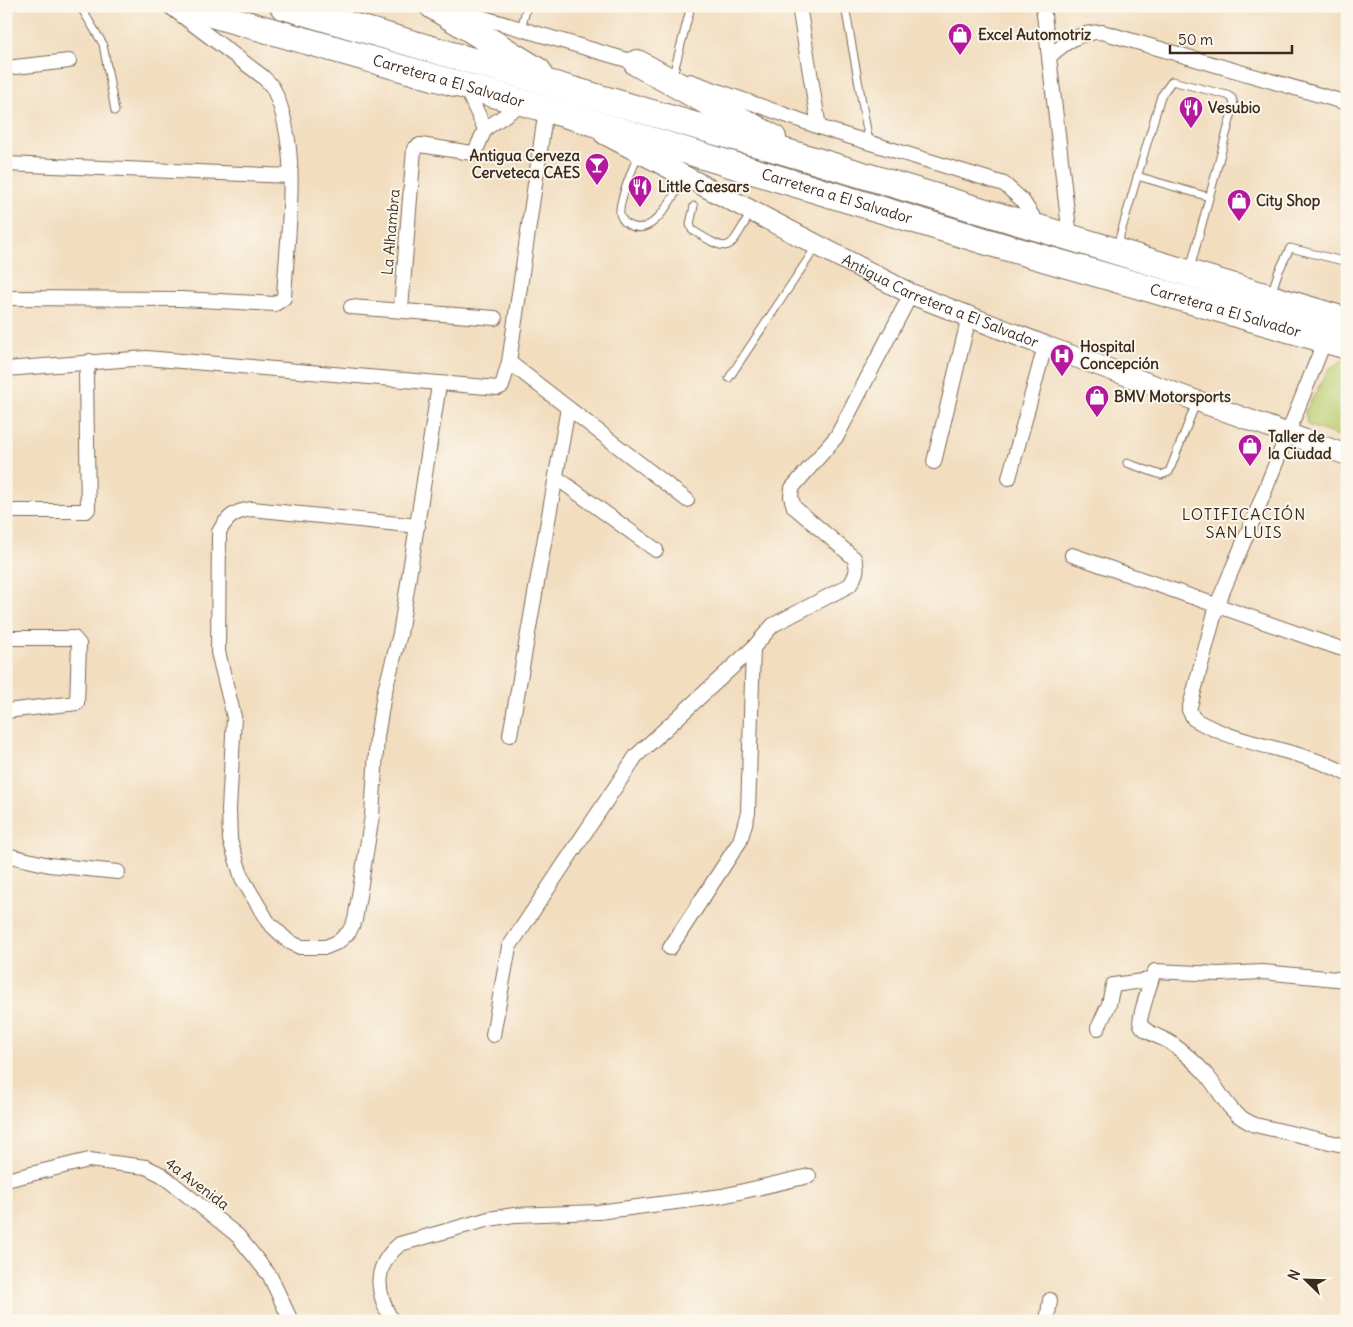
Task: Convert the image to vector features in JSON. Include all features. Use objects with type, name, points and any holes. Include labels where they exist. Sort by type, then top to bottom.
[{"type":"highway","name":"Carretera a El Salvador","points":[[184,6],[571,116],[1336,343]]},
{"type":"highway","name":"Carretera a El Salvador","points":[[283,6],[810,159],[1347,321]]},
{"type":"highway","points":[[433,6],[564,87]]},
{"type":"highway","points":[[637,63],[810,159]]},
{"type":"highway","points":[[1069,265],[1074,238]]},
{"type":"street","points":[[6,298],[181,299],[275,304],[284,298],[290,176],[288,136],[274,88],[262,76],[170,6]]},
{"type":"street","points":[[445,6],[637,63],[818,127],[1004,184],[1022,200],[1041,229]]},
{"type":"street","points":[[800,6],[818,127]]},
{"type":"street","points":[[1043,6],[1074,238]]},
{"type":"street","points":[[219,43],[220,17]]},
{"type":"street","points":[[1050,56],[1077,35],[1089,32],[1102,32],[1347,104]]},
{"type":"street","points":[[6,68],[69,61]]},
{"type":"street","points":[[465,86],[484,129],[535,106]]},
{"type":"street","points":[[6,369],[146,358],[439,385],[498,388],[505,381],[509,362],[535,106]]},
{"type":"street","name":"Antigua Carretera a El Salvador","points":[[571,116],[685,178],[911,294],[1045,346],[1347,455]]},
{"type":"street","name":"La Alhambra","points":[[400,309],[414,149],[420,145],[472,153],[476,150],[484,129]]},
{"type":"street","points":[[685,178],[694,153]]},
{"type":"street","points":[[6,164],[290,176]]},
{"type":"street","points":[[493,1036],[509,947],[636,756],[753,648],[773,625],[850,585],[856,575],[857,566],[854,558],[794,507],[791,497],[792,488],[837,436],[911,294]]},
{"type":"street","points":[[351,307],[400,309],[495,318]]},
{"type":"street","points":[[934,462],[969,317]]},
{"type":"street","points":[[1336,343],[1287,434],[1216,605],[1189,710],[1190,716],[1203,725],[1273,749],[1326,763],[1347,774]]},
{"type":"street","points":[[1009,478],[1045,346]]},
{"type":"street","points":[[6,511],[86,511],[88,508],[86,375],[90,361]]},
{"type":"street","points":[[509,362],[687,500]]},
{"type":"street","points":[[418,526],[252,509],[238,511],[226,519],[219,532],[218,652],[234,717],[228,810],[230,843],[242,878],[252,899],[268,922],[288,941],[300,948],[326,947],[338,942],[349,932],[355,920],[372,816],[377,737],[382,703],[400,634],[418,526],[439,385]]},
{"type":"street","points":[[510,735],[568,408]]},
{"type":"street","points":[[557,478],[656,550]]},
{"type":"street","points":[[1072,555],[1339,648]]},
{"type":"street","points":[[6,638],[74,638],[79,644],[77,704],[6,711]]},
{"type":"street","points":[[670,948],[740,841],[748,813],[753,648]]},
{"type":"street","points":[[6,855],[49,865],[118,872]]},
{"type":"street","points":[[1347,980],[1263,972],[1219,974],[1155,971],[1150,980],[1148,996],[1140,1017],[1140,1023],[1144,1028],[1171,1043],[1205,1073],[1234,1114],[1255,1125],[1347,1146]]},
{"type":"street","points":[[1098,1028],[1109,1004],[1113,985],[1150,980]]},
{"type":"street","name":"4a Avenida","points":[[6,1180],[89,1160],[137,1166],[162,1175],[238,1236],[270,1276],[291,1321]]},
{"type":"street","points":[[392,1321],[383,1304],[378,1285],[385,1262],[392,1251],[400,1244],[489,1219],[514,1215],[598,1212],[713,1198],[809,1176]]},
{"type":"street","points":[[1047,1321],[1050,1300]]},
{"type":"lane","points":[[80,6],[103,44],[115,112]]},
{"type":"lane","points":[[521,29],[527,6]]},
{"type":"lane","points":[[673,75],[691,6]]},
{"type":"lane","points":[[845,6],[869,143]]},
{"type":"lane","points":[[1115,250],[1125,224],[1161,96],[1167,86],[1172,81],[1227,95],[1232,98],[1234,105],[1189,272]]},
{"type":"lane","points":[[639,153],[620,209],[624,222],[630,226],[643,229],[652,224],[685,178]]},
{"type":"lane","points":[[1137,176],[1209,197]]},
{"type":"lane","points":[[694,206],[690,224],[692,230],[719,247],[726,248],[732,245],[751,212]]},
{"type":"lane","points":[[729,378],[816,246]]},
{"type":"lane","points":[[1270,297],[1278,273],[1290,248],[1347,262]]},
{"type":"lane","points":[[1127,463],[1161,475],[1170,472],[1197,400]]},
{"type":"green space","points":[[1347,358],[1347,439],[1308,425],[1305,412],[1329,369]]},
{"type":"place","name":"Excel Automotriz","points":[[960,56]]},
{"type":"place","name":"Vesubio","points":[[1191,129]]},
{"type":"place","name":"Antigua Cerveza Cerveteca CAES","points":[[597,186]]},
{"type":"place","name":"Little Caesars","points":[[640,208]]},
{"type":"place","name":"City Shop","points":[[1239,222]]},
{"type":"place","name":"Hospital Concepción","points":[[1062,377]]},
{"type":"place","name":"BMV Motorsports","points":[[1097,418]]},
{"type":"place","name":"Taller de la Ciudad","points":[[1250,467]]},
{"type":"district","name":"LOTIFICACIÓN SAN LUIS","points":[[1244,523]]}]
